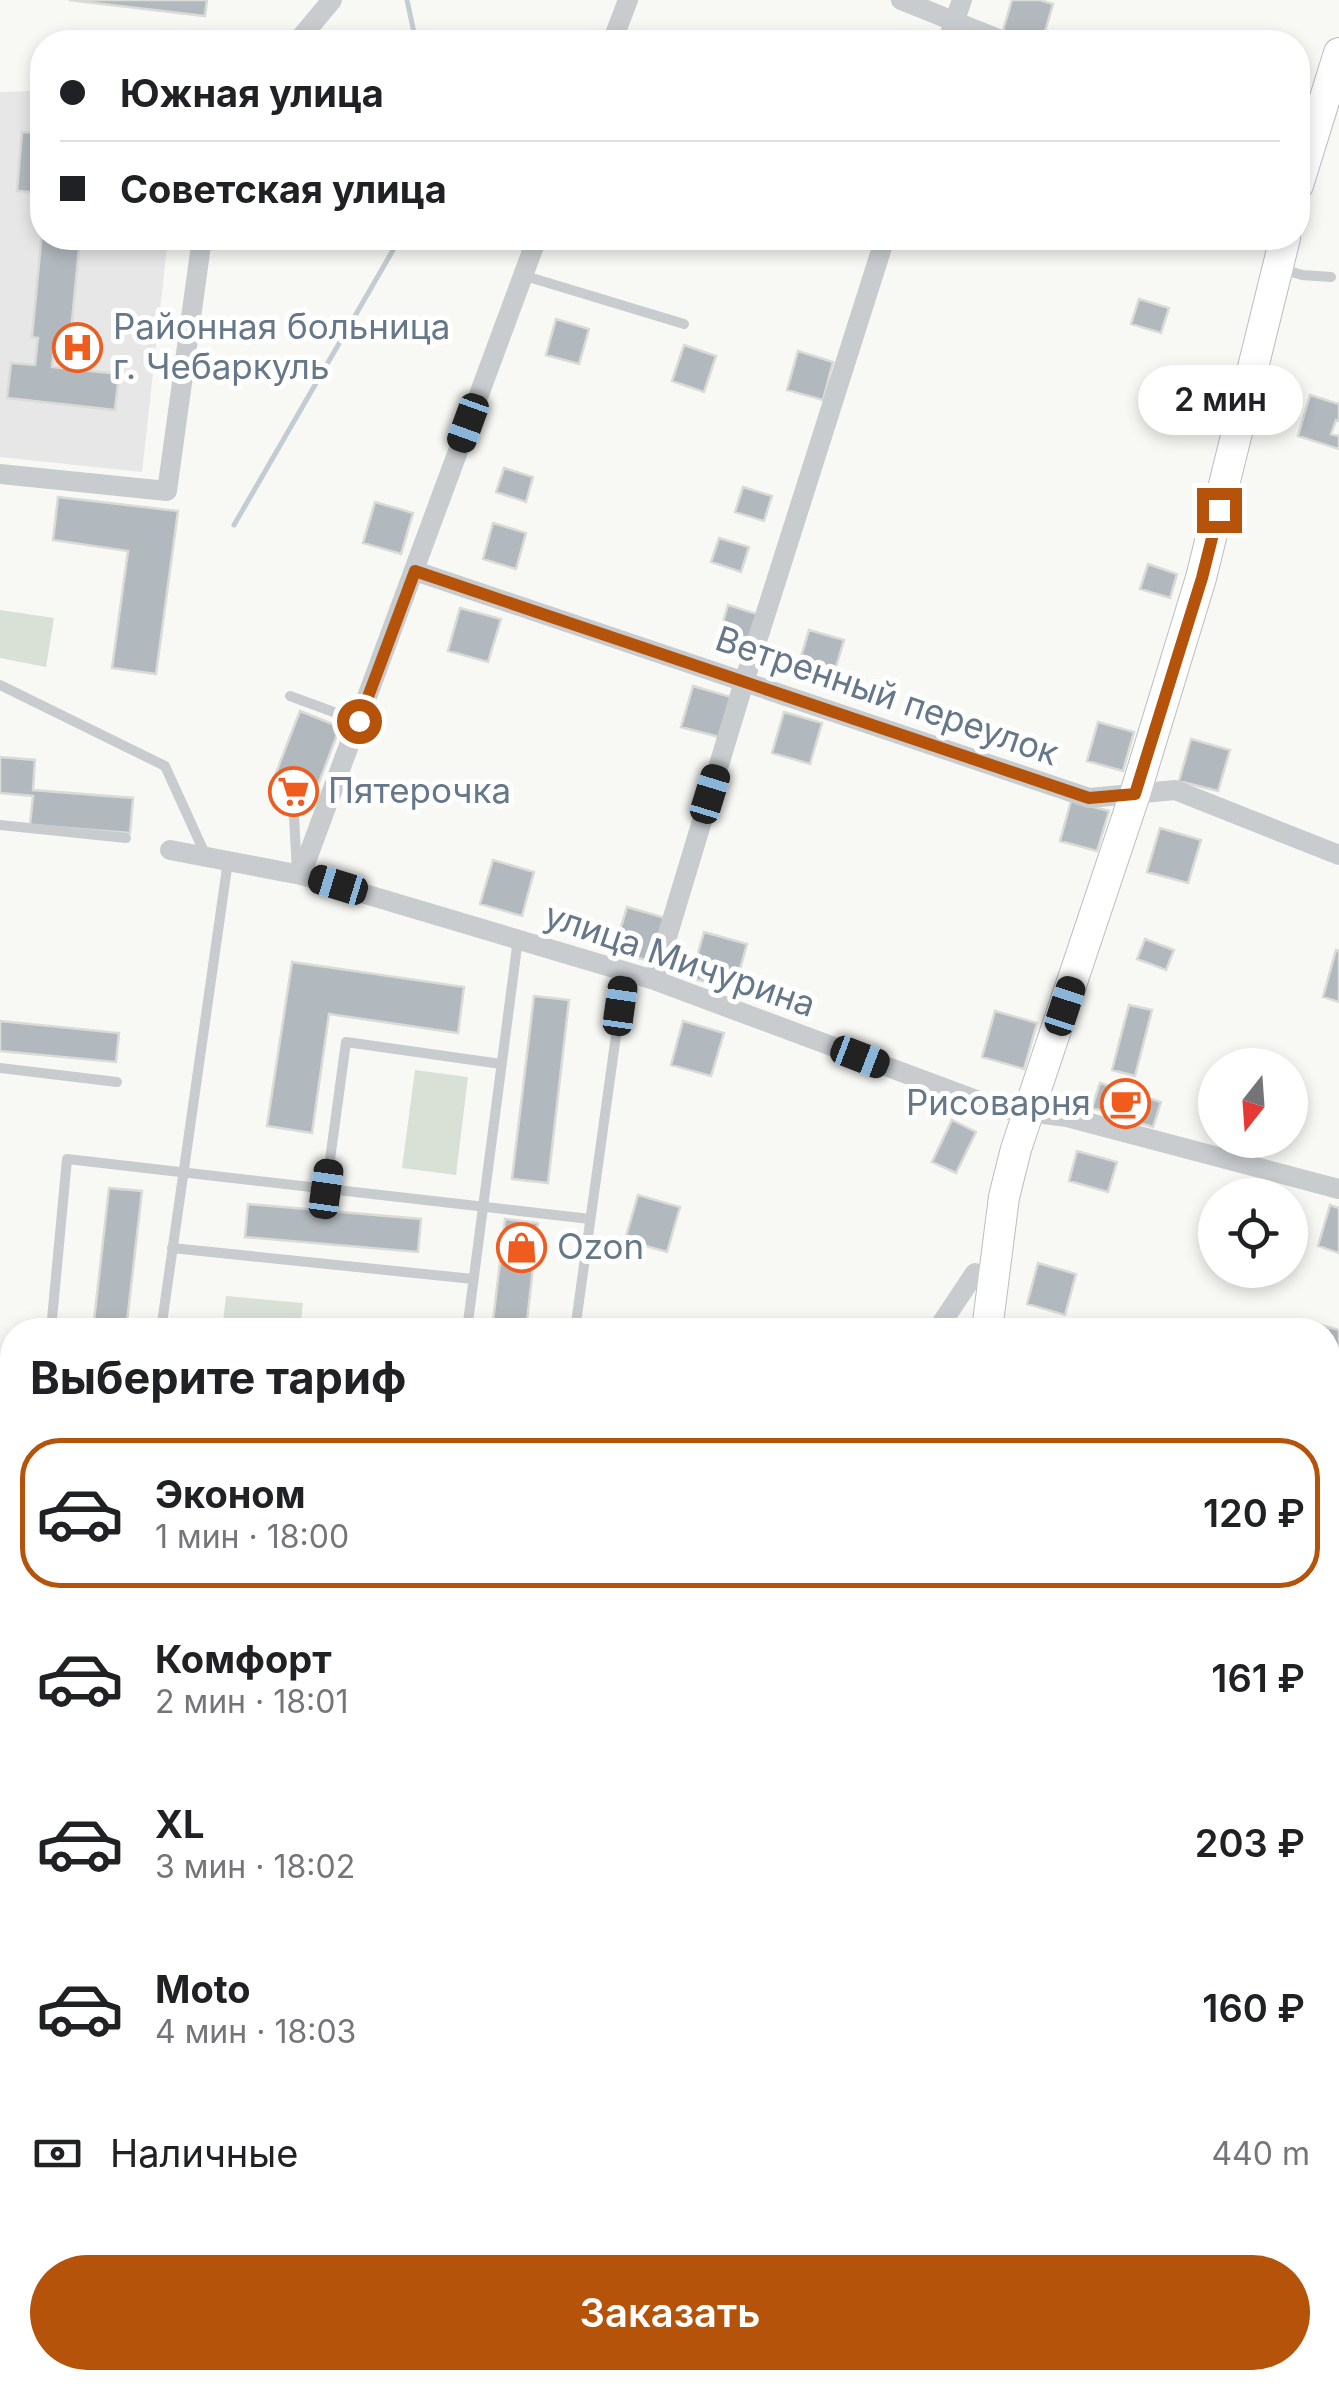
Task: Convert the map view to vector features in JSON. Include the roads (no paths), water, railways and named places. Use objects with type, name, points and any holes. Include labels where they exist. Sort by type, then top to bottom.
[{"type":"main road","points":[[1310,138],[1339,53]]},
{"type":"main road","points":[[989,1318],[1004,1197],[1202,578],[1282,250]]},
{"type":"street","points":[[308,30],[332,0]]},
{"type":"street","points":[[617,30],[628,0]]},
{"type":"street","points":[[901,0],[975,30]]},
{"type":"street","points":[[951,30],[962,0]]},
{"type":"street","points":[[0,474],[167,492],[200,250]]},
{"type":"street","points":[[299,874],[531,250]]},
{"type":"street","points":[[654,980],[881,250]]},
{"type":"street","name":"Ветренный переулок","points":[[415,571],[1089,798],[1175,790],[1339,855]]},
{"type":"street","name":"улица Мичурина","points":[[170,850],[299,874],[654,980],[998,1108],[1067,1117],[1339,1189]]},
{"type":"street","points":[[945,1318],[975,1273]]},
{"type":"lane","points":[[1278,268],[1331,277]]},
{"type":"lane","points":[[522,275],[684,324]]},
{"type":"lane","points":[[0,685],[164,766],[207,857]]},
{"type":"lane","points":[[290,696],[359,721]]},
{"type":"lane","points":[[294,816],[299,874]]},
{"type":"lane","points":[[0,825],[126,838]]},
{"type":"lane","points":[[163,1318],[228,860]]},
{"type":"lane","points":[[468,1318],[518,939]]},
{"type":"lane","points":[[577,1318],[625,971]]},
{"type":"lane","points":[[326,1189],[346,1042],[501,1064]]},
{"type":"lane","points":[[0,1068],[117,1082]]},
{"type":"lane","points":[[51,1318],[67,1159],[590,1219]]},
{"type":"lane","points":[[172,1248],[473,1279]]},
{"type":"waterway","points":[[407,0],[413,30]]},
{"type":"waterway","points":[[234,525],[393,250]]},
{"type":"place","name":"Районная больница г. Чебаркуль","points":[[78,347]]},
{"type":"place","name":"Пятерочка","points":[[293,791]]},
{"type":"place","name":"Рисоварня","points":[[1126,1103]]},
{"type":"place","name":"Ozon","points":[[522,1247]]}]
